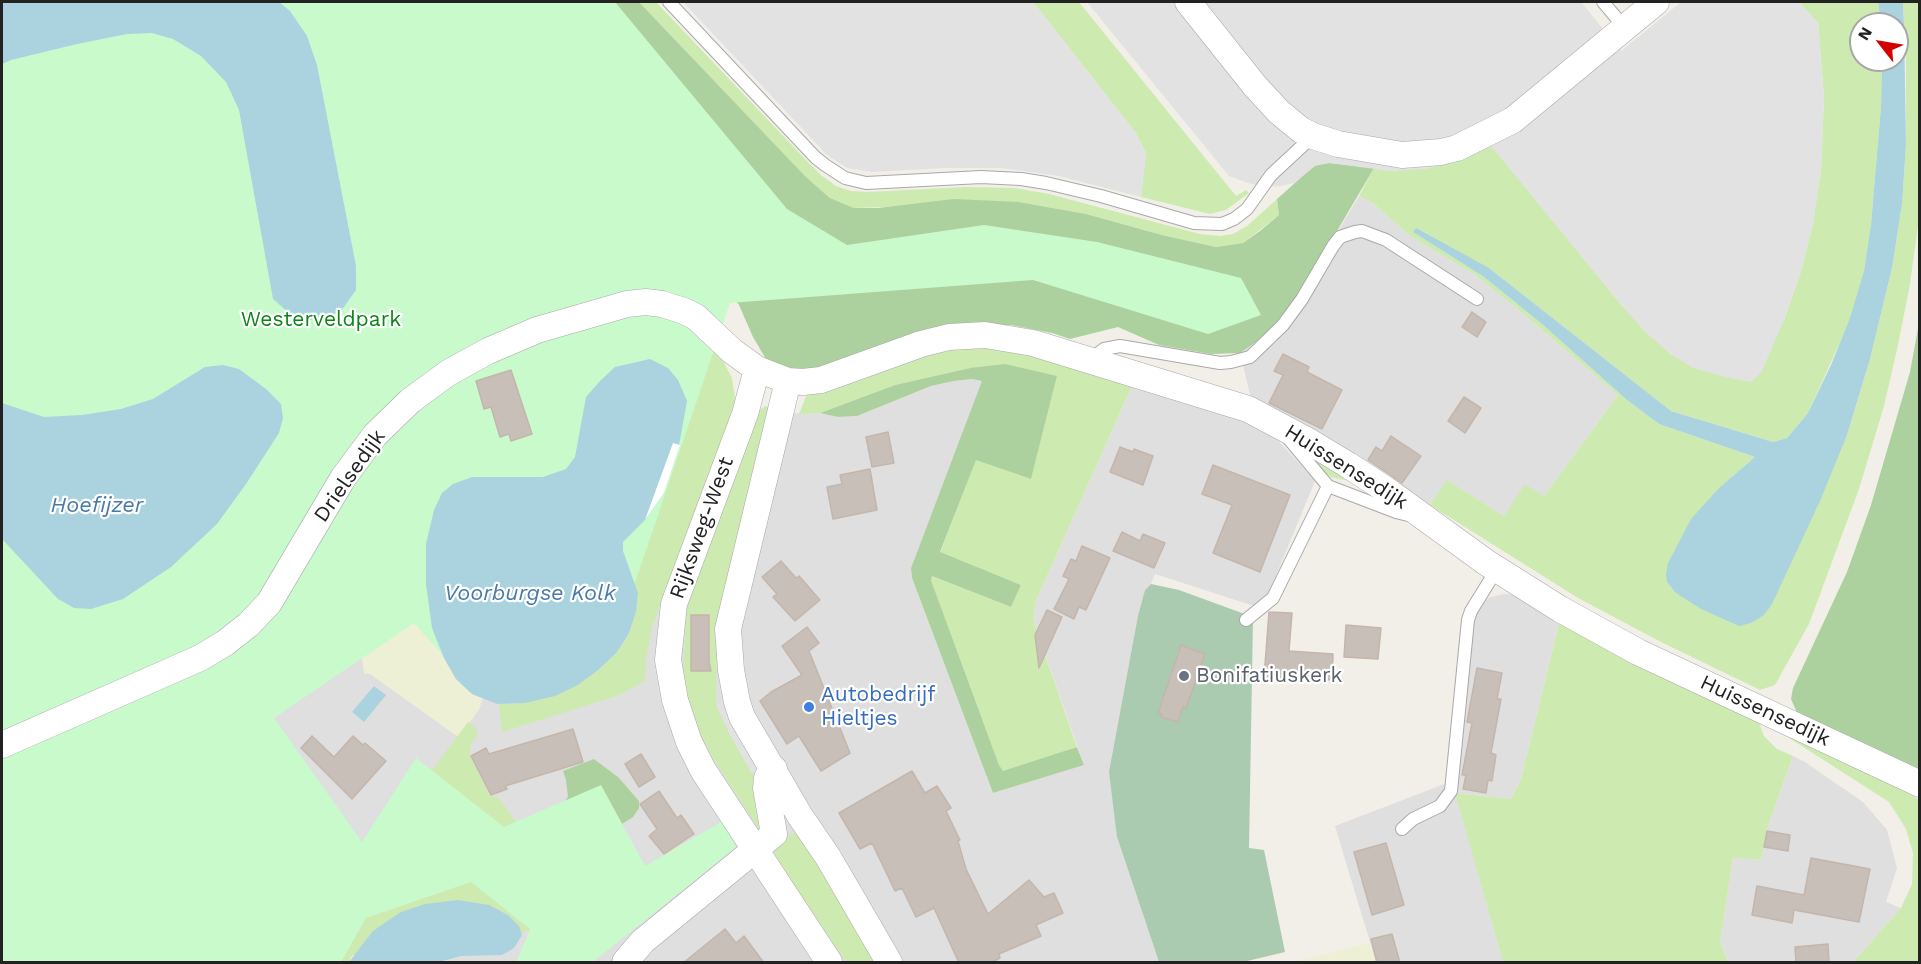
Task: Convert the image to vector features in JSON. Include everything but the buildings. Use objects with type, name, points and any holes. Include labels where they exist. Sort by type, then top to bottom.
[{"type":"street","points":[[1188,2],[1255,86],[1279,112],[1301,130],[1313,136],[1360,149],[1402,155],[1441,152],[1457,148],[1512,120],[1656,2]]},
{"type":"street","name":"Drielsedijk","points":[[2,745],[200,658],[225,643],[248,625],[269,603],[343,478],[375,435],[410,401],[448,373],[488,351],[537,330],[575,318],[627,304],[646,302],[684,311],[710,329],[732,351]]},
{"type":"street","name":"Huissensedijk","points":[[732,351],[757,369],[788,381],[803,382],[820,380],[921,344],[949,337],[985,335],[1033,343],[1230,402],[1274,422],[1357,471],[1560,609],[1638,652],[1920,784]]},
{"type":"street","name":"Rijksweg-West","points":[[757,369],[745,414],[674,604],[668,660],[675,700],[689,742],[704,770],[765,841],[829,963]]},
{"type":"street","name":"Rijksweg-West","points":[[788,381],[728,629],[737,702],[742,717],[800,816],[828,857],[889,963]]},
{"type":"street","name":"Rijksweg-West","points":[[765,841],[767,778],[774,770]]},
{"type":"street","points":[[625,963],[643,941],[765,841],[800,816]]},
{"type":"lane","points":[[669,2],[815,157],[845,178],[866,183],[981,177],[1021,179],[1101,196],[1194,223],[1222,224],[1234,219],[1246,209],[1271,175],[1313,136]]},
{"type":"lane","points":[[1603,2],[1624,27]]},
{"type":"lane","points":[[1091,359],[1104,349],[1120,346],[1220,363],[1250,357],[1283,325],[1302,299],[1340,237],[1355,232],[1362,231],[1386,240],[1477,298]]},
{"type":"lane","points":[[1274,422],[1328,486],[1396,512],[1426,519]]},
{"type":"lane","points":[[1246,620],[1273,598],[1328,486]]},
{"type":"lane","points":[[1402,829],[1413,819],[1440,806],[1451,791],[1468,620],[1471,610],[1497,568]]},
{"type":"shaded area","points":[[683,2],[1033,2],[1135,132],[1146,153],[1141,197],[1059,176],[1001,168],[872,172],[847,168],[827,155]]},
{"type":"shaded area","points":[[1087,2],[1581,2],[1621,51],[1681,2],[1799,2],[1818,23],[1824,97],[1821,169],[1813,223],[1801,271],[1784,320],[1761,373],[1751,382],[1725,377],[1693,368],[1672,355],[1645,332],[1619,302],[1491,146],[1454,163],[1425,169],[1391,171],[1329,163],[1315,166],[1294,183],[1280,186],[1265,187],[1229,176]]},
{"type":"shaded area","points":[[1359,196],[1373,203],[1410,236],[1474,274],[1618,395],[1544,496],[1504,516],[1448,481],[1430,505],[1352,458],[1252,403],[1240,353],[1283,323]]},
{"type":"shaded area","points":[[972,379],[983,381],[911,568],[912,578],[993,793],[1084,765],[1034,623],[1035,603],[1132,386],[1266,427],[1315,481],[1268,595],[1254,606],[1155,574],[1151,584],[1145,590],[1117,837],[1159,962],[405,962],[261,716],[725,414],[820,413],[838,417],[857,416],[931,386]]},
{"type":"shaded area","points":[[1504,594],[1521,595],[1560,619],[1521,779],[1511,799],[1456,793],[1503,962],[1376,962],[1335,826],[1455,780],[1469,633],[1478,609],[1488,598]]},
{"type":"shaded area","points":[[730,699],[765,767],[752,774],[716,705]]},
{"type":"shaded area","points":[[1793,756],[1863,802],[1887,830],[1897,868],[1886,902],[1901,908],[1853,962],[1728,962],[1720,942],[1733,856],[1761,860],[1767,829]]},
{"type":"green space","name":"Westerveldpark","points":[[2,2],[615,2],[787,209],[847,245],[984,225],[1097,242],[1241,278],[1261,315],[1208,334],[1033,280],[730,303],[622,621],[463,678],[414,623],[274,718],[362,842],[416,758],[504,827],[601,785],[645,866],[723,821],[736,847],[593,962],[519,962],[517,960],[530,929],[471,882],[366,918],[341,962],[2,962]]},
{"type":"green space","points":[[458,2],[639,2],[805,176],[830,198],[854,208],[878,208],[954,199],[1019,202],[1086,214],[1216,247],[1243,243],[1260,231],[1279,215],[1277,199],[1315,165],[1329,163],[1374,168],[1283,323],[1240,353],[1211,354],[1159,345],[1118,327],[1070,339],[1011,325],[955,326],[805,372],[770,366],[753,337],[739,305],[708,267]]},
{"type":"green space","points":[[639,2],[656,2],[821,175],[836,186],[851,191],[966,187],[1015,188],[1049,194],[1200,234],[1220,236],[1233,234],[1247,226],[1277,199],[1279,215],[1243,243],[1216,247],[1086,214],[1019,202],[854,208],[830,198],[805,176]]},
{"type":"green space","points":[[1033,2],[1079,2],[1236,196],[1246,190],[1249,193],[1226,210],[1210,214],[1141,197],[1146,153],[1135,132]]},
{"type":"green space","points":[[1799,2],[1878,2],[1879,12],[1849,12],[1849,72],[1882,72],[1881,107],[1871,224],[1864,271],[1851,318],[1808,413],[1787,438],[1773,442],[1671,411],[1489,268],[1413,232],[1484,277],[1542,324],[1627,400],[1659,424],[1755,457],[1720,487],[1847,435],[1870,359],[1892,268],[1902,204],[1906,145],[1909,12],[1903,12],[1903,2],[1919,2],[1920,211],[1910,284],[1884,406],[1859,489],[1809,624],[1775,685],[1760,690],[1659,641],[1578,598],[1430,505],[1447,480],[1504,516],[1525,484],[1544,496],[1618,395],[1474,274],[1410,236],[1373,203],[1359,196],[1374,168],[1391,171],[1454,163],[1491,145],[1619,302],[1646,332],[1672,355],[1784,320],[1801,271],[1813,223],[1821,169],[1824,97],[1818,23]]},
{"type":"green space","points":[[678,318],[721,357],[732,378],[735,399],[730,420],[652,627],[645,681],[617,696],[502,732],[499,704],[525,703],[598,670],[617,652],[629,633],[629,570]]},
{"type":"green space","points":[[1919,323],[1919,771],[1798,715],[1791,699],[1793,688],[1847,572],[1871,505],[1910,372]]},
{"type":"green space","points":[[981,344],[1017,349],[1132,386],[1035,603],[1034,623],[1077,747],[1003,772],[931,580],[932,576],[1011,607],[1021,585],[940,553],[976,459],[1031,478],[1057,376],[970,368],[895,385],[820,413],[799,414],[807,394],[945,347]]},
{"type":"green space","points":[[1005,364],[1057,376],[1031,479],[976,460],[940,552],[1021,585],[1011,607],[932,576],[931,580],[1003,771],[1077,747],[1084,765],[993,793],[912,578],[911,568],[982,381],[972,379],[931,386],[857,416],[838,417],[820,413],[895,385],[970,368]]},
{"type":"green space","points":[[765,406],[770,407],[717,643],[716,705],[730,735],[759,784],[761,833],[714,760],[698,730],[687,697],[683,671],[687,602],[756,413]]},
{"type":"green space","points":[[1310,452],[1362,484],[1331,477],[1321,470]]},
{"type":"green space","points":[[371,489],[444,658],[456,679],[472,694],[483,698],[479,710],[458,737],[370,674],[364,674],[361,651]]},
{"type":"green space","points":[[1151,584],[1179,590],[1253,619],[1249,848],[1264,850],[1285,952],[1243,962],[1159,962],[1117,837],[1109,772],[1138,616],[1145,590]]},
{"type":"green space","points":[[1560,619],[1758,720],[1764,736],[1777,749],[1793,756],[1767,829],[1761,860],[1733,857],[1720,942],[1728,962],[1503,962],[1455,793],[1511,799],[1521,779]]},
{"type":"green space","points":[[468,722],[477,729],[477,737],[471,743],[470,756],[490,796],[499,798],[525,835],[409,801]]},
{"type":"green space","points":[[1785,730],[1879,774],[1919,800],[1919,962],[1853,962],[1901,908],[1912,884],[1913,853],[1906,829],[1889,802],[1783,734]]},
{"type":"green space","points":[[594,759],[618,777],[639,801],[639,808],[633,817],[600,838],[560,807],[568,797],[563,771]]},
{"type":"green space","points":[[796,832],[803,835],[881,962],[846,962],[773,855],[777,843]]},
{"type":"green space","points":[[451,861],[530,929],[521,933],[519,926],[508,915],[489,905],[352,956],[349,962],[305,962],[324,931]]},
{"type":"green space","points":[[1368,943],[1376,962],[1294,962]]},
{"type":"water","points":[[2,2],[279,2],[290,11],[307,36],[317,65],[356,266],[356,290],[341,311],[326,319],[310,320],[288,312],[273,299],[239,110],[226,82],[201,56],[173,39],[152,33],[127,34],[77,44],[2,64]]},
{"type":"water","points":[[1878,2],[1903,2],[1903,12],[1879,12]]},
{"type":"water","points":[[1882,72],[1905,72],[1906,145],[1902,204],[1892,268],[1870,359],[1847,435],[1820,501],[1772,604],[1764,615],[1751,623],[1739,626],[1701,609],[1676,593],[1667,582],[1666,574],[1668,563],[1691,519],[1720,487],[1755,457],[1659,424],[1627,400],[1542,324],[1484,277],[1413,232],[1416,228],[1489,268],[1671,411],[1773,442],[1787,438],[1808,413],[1850,318],[1864,271],[1871,224]]},
{"type":"water","name":"Voorburgse Kolk","points":[[650,359],[668,368],[678,380],[687,401],[678,451],[664,493],[645,520],[623,542],[623,551],[638,593],[636,612],[629,633],[617,652],[598,670],[578,685],[555,696],[525,703],[497,704],[472,694],[456,679],[444,658],[432,628],[426,584],[426,544],[434,510],[442,493],[453,484],[472,477],[543,477],[566,469],[575,457],[586,397],[615,367]]},
{"type":"water","name":"Hoefijzer","points":[[223,365],[239,369],[266,389],[281,404],[283,418],[279,433],[246,484],[217,524],[171,567],[123,599],[91,609],[74,608],[58,599],[2,539],[2,403],[44,417],[82,415],[121,409],[153,399],[205,367]]},
{"type":"water","points":[[374,686],[386,695],[364,722],[352,712]]},
{"type":"water","points":[[458,900],[489,905],[508,915],[519,926],[522,935],[514,948],[502,955],[461,956],[439,962],[349,962],[373,931],[401,912],[425,904]]},
{"type":"pier","points":[[673,443],[680,445],[664,493],[645,520]]},
{"type":"place","name":"Bonifatiuskerk","points":[[1184,676]]},
{"type":"place","name":"Autobedrijf Hieltjes","points":[[809,707]]}]
